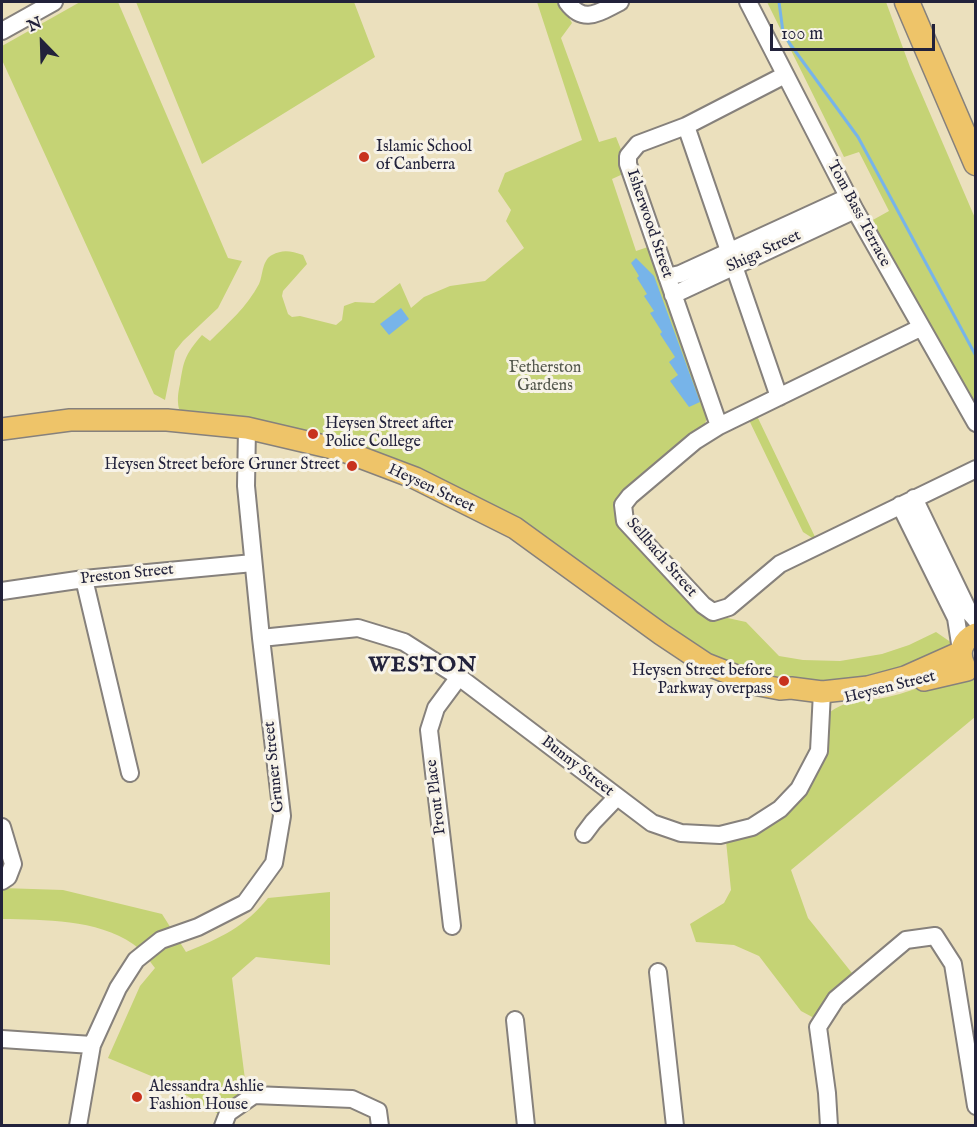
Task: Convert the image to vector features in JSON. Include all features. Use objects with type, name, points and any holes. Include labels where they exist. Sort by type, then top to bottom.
[{"type":"highway","points":[[907,2],[975,163]]},
{"type":"highway","points":[[922,2],[975,128]]},
{"type":"main road","name":"Heysen Street","points":[[2,429],[70,420],[167,420],[247,428],[341,450],[415,478],[515,528],[706,664],[752,683],[780,689],[789,697],[822,697],[889,691],[966,662]]},
{"type":"main road","points":[[966,662],[965,642],[975,634]]},
{"type":"street","points":[[2,31],[54,2]]},
{"type":"street","points":[[567,2],[580,14],[591,16],[620,2]]},
{"type":"street","name":"Tom Bass Terrace","points":[[748,2],[852,203],[975,423]]},
{"type":"street","name":"Isherwood Street","points":[[719,426],[628,164],[628,156],[638,144],[686,126],[785,75]]},
{"type":"street","points":[[686,126],[779,397]]},
{"type":"street","name":"Shiga Street","points":[[673,295],[731,259],[852,203]]},
{"type":"street","name":"Shiga Street","points":[[667,278],[731,259]]},
{"type":"street","name":"Sellbach Street","points":[[907,502],[780,564],[729,607],[713,612],[703,605],[625,521],[623,505],[630,496],[694,441],[719,426],[920,328]]},
{"type":"street","name":"Gruner Street","points":[[78,1125],[92,1045],[118,988],[136,960],[161,940],[198,927],[245,903],[274,863],[282,816],[246,486],[247,428]]},
{"type":"street","points":[[907,502],[975,469]]},
{"type":"street","points":[[907,502],[975,620]]},
{"type":"street","points":[[907,502],[956,618],[966,662]]},
{"type":"street","name":"Preston Street","points":[[2,591],[84,579],[253,563]]},
{"type":"street","points":[[84,579],[130,773]]},
{"type":"street","name":"Bunny Street","points":[[261,638],[358,628],[404,642],[459,677],[652,823],[681,833],[720,834],[752,827],[780,809],[799,789],[819,751],[822,697]]},
{"type":"street","name":"Prout Place","points":[[453,926],[429,730],[436,708],[459,677]]},
{"type":"street","points":[[585,834],[616,798]]},
{"type":"street","points":[[2,827],[14,864],[8,877],[2,881]]},
{"type":"street","points":[[829,1125],[818,1027],[836,999],[906,940],[935,936],[953,964],[975,1106]]},
{"type":"street","points":[[658,972],[675,1125]]},
{"type":"street","points":[[515,1020],[526,1125]]},
{"type":"street","points":[[2,1039],[92,1045]]},
{"type":"street","points":[[224,1125],[228,1113],[255,1095],[352,1099],[378,1111],[380,1125]]},
{"type":"green space","points":[[80,2],[118,2],[228,258],[242,261],[218,308],[175,351],[165,400],[154,394],[2,60],[2,46]]},
{"type":"green space","points":[[136,2],[354,2],[375,57],[202,164]]},
{"type":"green space","name":"Fetherston Gardens","points":[[537,2],[560,2],[572,23],[561,38],[599,142],[616,137],[622,152],[619,161],[623,174],[612,179],[636,251],[648,247],[708,414],[704,427],[620,503],[723,617],[746,622],[779,656],[803,660],[840,661],[882,654],[909,645],[936,632],[952,643],[939,654],[916,665],[847,682],[805,681],[770,675],[737,665],[703,652],[422,471],[179,409],[179,390],[184,363],[189,353],[202,335],[210,341],[243,307],[259,284],[266,260],[276,253],[295,252],[303,255],[307,264],[283,291],[282,296],[288,314],[292,317],[300,316],[336,325],[342,320],[344,306],[355,302],[374,303],[400,283],[411,308],[424,297],[450,286],[485,281],[524,248],[506,221],[511,210],[498,191],[505,173],[582,140]]},
{"type":"green space","points":[[767,2],[886,2],[910,67],[975,218],[975,404],[871,221],[889,211],[859,152],[844,157]]},
{"type":"green space","points":[[756,414],[817,541],[803,532],[748,418]]},
{"type":"green space","points":[[964,670],[975,677],[975,717],[791,870],[808,918],[856,978],[816,1019],[801,1011],[759,956],[734,945],[696,942],[690,924],[724,903],[731,890],[726,841],[774,821],[799,801],[809,788],[821,760],[829,713],[858,701],[900,694]]},
{"type":"green space","points":[[2,888],[63,890],[162,914],[186,952],[231,931],[260,908],[268,898],[330,892],[330,965],[256,957],[232,978],[247,1095],[222,1116],[156,1078],[108,1058],[140,986],[155,968],[142,952],[119,936],[87,925],[2,919]]},
{"type":"water","points":[[636,258],[654,276],[700,402],[689,407],[670,381],[678,375],[669,362],[675,357],[650,313],[654,311],[644,296],[647,294],[631,263]]},
{"type":"water","points":[[401,308],[409,319],[389,335],[380,324]]},
{"type":"waterway","points":[[779,2],[783,32],[858,137],[976,356]]},
{"type":"place","name":"Islamic School of Canberra","points":[[364,157]]},
{"type":"place","name":"Heysen Street after Police College","points":[[313,434]]},
{"type":"place","name":"Heysen Street before Gruner Street","points":[[352,466]]},
{"type":"place","name":"Heysen Street before Parkway overpass","points":[[784,681]]},
{"type":"place","name":"Alessandra Ashlie Fashion House","points":[[137,1097]]},
{"type":"district","name":"WESTON","points":[[423,666]]}]
